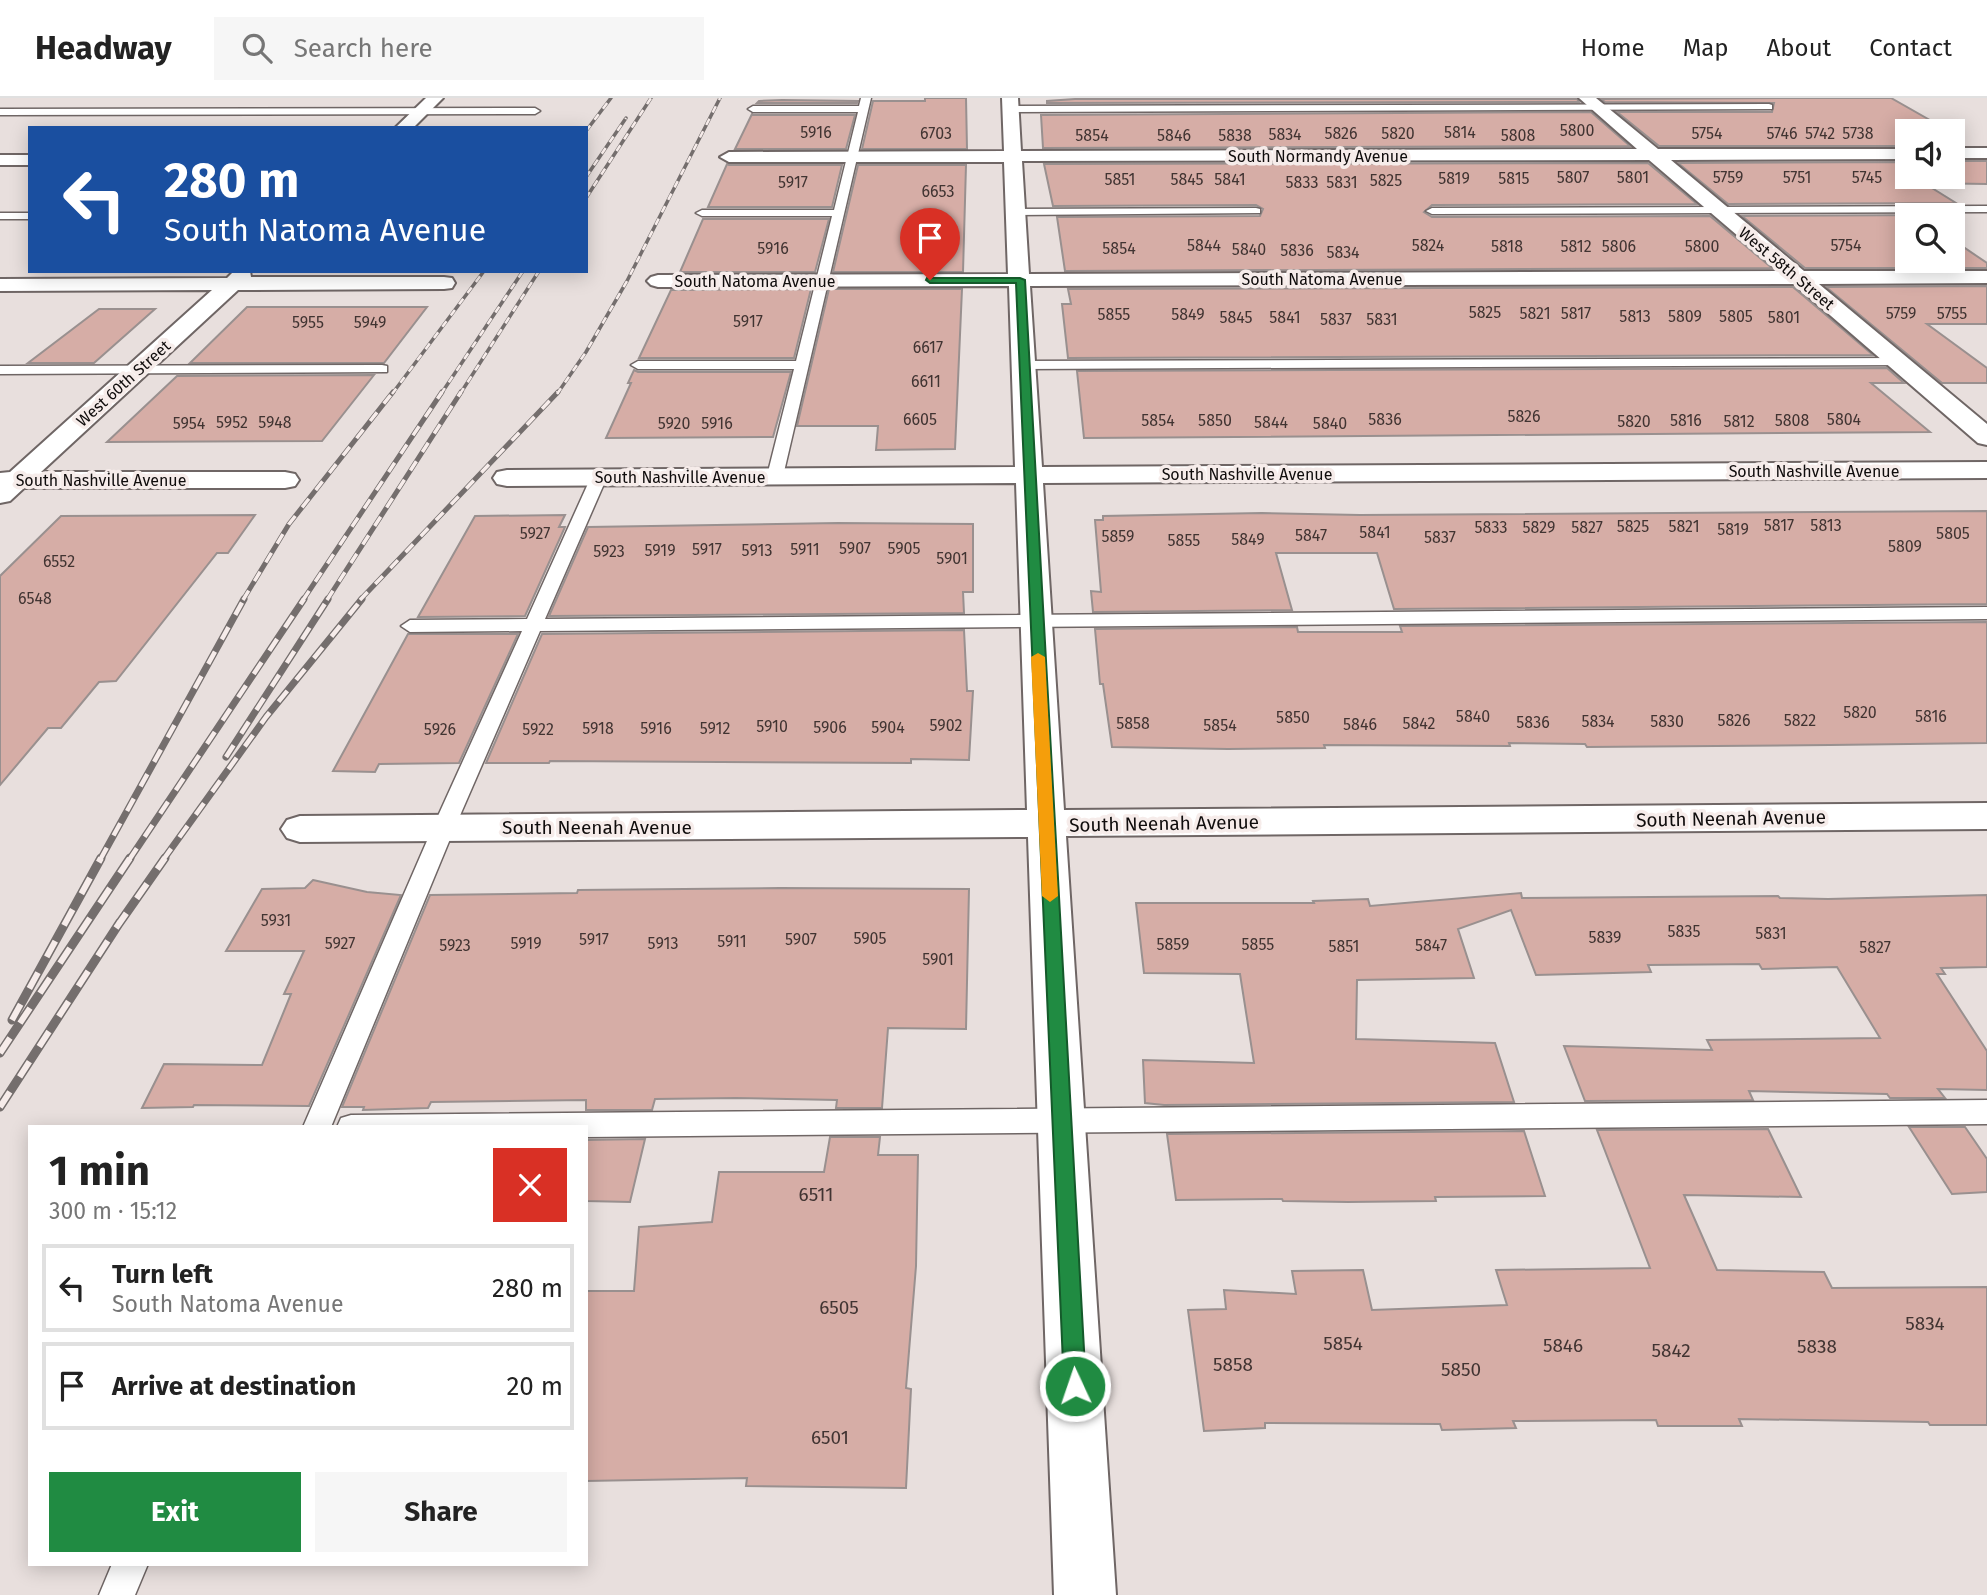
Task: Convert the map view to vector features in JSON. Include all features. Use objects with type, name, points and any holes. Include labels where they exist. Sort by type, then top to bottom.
[{"type":"street","points":[[405,126],[435,98]]},
{"type":"street","name":"West 58th Street","points":[[1593,103],[1987,437]]},
{"type":"street","points":[[1011,104],[1085,1595]]},
{"type":"street","points":[[1965,153],[1987,153]]},
{"type":"street","name":"South Normandy Avenue","points":[[729,157],[1895,154]]},
{"type":"street","points":[[0,160],[28,160]]},
{"type":"street","points":[[0,285],[239,277],[444,283]]},
{"type":"street","name":"West 60th Street","points":[[5,485],[239,277]]},
{"type":"street","name":"South Natoma Avenue","points":[[657,281],[1987,277]]},
{"type":"street","name":"South Nashville Avenue","points":[[507,478],[1987,470]]},
{"type":"street","name":"South Nashville Avenue","points":[[5,485],[285,480]]},
{"type":"street","name":"South Neenah Avenue","points":[[300,829],[1987,816]]},
{"type":"lane","points":[[753,109],[865,103],[775,476]]},
{"type":"lane","points":[[1011,104],[1593,103],[1769,107]]},
{"type":"lane","points":[[0,112],[535,111]]},
{"type":"lane","points":[[1432,211],[1987,209]]},
{"type":"lane","points":[[1016,212],[1256,211]]},
{"type":"lane","points":[[702,213],[838,213]]},
{"type":"lane","points":[[0,216],[28,216]]},
{"type":"lane","points":[[1024,365],[1898,362]]},
{"type":"lane","points":[[638,365],[802,365]]},
{"type":"lane","points":[[0,370],[382,369]]},
{"type":"lane","points":[[318,1125],[444,827],[599,477]]},
{"type":"lane","points":[[410,626],[1987,613]]},
{"type":"lane","points":[[588,1125],[1987,1112]]},
{"type":"lane","points":[[117,1595],[129,1566]]},
{"type":"building","points":[[925,98],[966,98],[967,149],[862,149],[873,101],[925,101]]},
{"type":"building","points":[[1891,98],[1928,119],[1895,119],[1895,146],[1659,146],[1617,112],[1772,112],[1774,103],[1605,102],[1601,99]]},
{"type":"building","points":[[1075,99],[1577,99],[1579,102],[1047,103]]},
{"type":"building","points":[[782,100],[858,101],[757,103]]},
{"type":"building","points":[[1591,112],[1630,146],[1043,148],[1041,115]]},
{"type":"building","points":[[752,114],[855,115],[846,149],[735,149]]},
{"type":"building","points":[[1965,161],[1987,161],[1987,184],[1965,184]]},
{"type":"building","points":[[1895,162],[1895,189],[1934,189],[1956,203],[1728,204],[1678,163]]},
{"type":"building","points":[[1648,163],[1697,204],[1432,205],[1424,212],[1432,217],[1710,216],[1772,268],[1065,271],[1057,217],[1260,216],[1263,209],[1256,205],[1053,206],[1044,164]]},
{"type":"building","points":[[727,164],[842,165],[832,207],[708,207]]},
{"type":"building","points":[[858,165],[966,165],[963,272],[833,272]]},
{"type":"building","points":[[1895,215],[1895,268],[1805,268],[1742,216]]},
{"type":"building","points":[[703,219],[829,219],[815,272],[680,272]]},
{"type":"building","points":[[1965,248],[1987,263],[1987,268],[1965,268]]},
{"type":"building","points":[[1987,286],[1987,324],[1927,324],[1987,368],[1987,383],[1942,383],[1826,287]]},
{"type":"building","points":[[1793,287],[1873,355],[1068,358],[1062,304],[1071,304],[1068,289]]},
{"type":"building","points":[[811,289],[794,358],[639,358],[671,290]]},
{"type":"building","points":[[829,289],[962,289],[955,449],[876,450],[878,426],[797,426]]},
{"type":"building","points":[[247,307],[427,307],[384,363],[190,363]]},
{"type":"building","points":[[99,309],[155,309],[94,363],[28,363]]},
{"type":"building","points":[[1887,368],[1904,383],[1871,383],[1930,432],[1084,438],[1077,371]]},
{"type":"building","points":[[634,370],[791,372],[773,437],[606,438],[631,383],[628,383]]},
{"type":"building","points":[[374,375],[322,441],[107,442],[177,376]]},
{"type":"building","points":[[1987,511],[1987,604],[1394,609],[1377,553],[1276,553],[1292,610],[1093,612],[1091,591],[1101,592],[1095,520],[1103,520],[1103,516],[1262,513],[1360,515]]},
{"type":"building","points":[[255,515],[228,553],[217,553],[116,681],[99,682],[61,728],[48,728],[0,785],[0,576],[61,516]]},
{"type":"building","points":[[565,515],[559,527],[565,527],[525,616],[418,617],[475,516]]},
{"type":"building","points":[[973,524],[973,592],[963,592],[964,613],[549,616],[588,527]]},
{"type":"building","points":[[1987,622],[1987,743],[1587,747],[1585,744],[1509,743],[1510,746],[1324,745],[1325,748],[1228,749],[1112,747],[1103,684],[1100,684],[1095,629],[1297,627],[1298,632],[1402,632],[1400,626]]},
{"type":"building","points":[[964,630],[967,691],[973,691],[969,760],[911,759],[911,763],[486,763],[542,634]]},
{"type":"building","points":[[408,634],[518,634],[459,763],[379,764],[375,772],[333,771]]},
{"type":"building","points":[[313,880],[367,892],[401,895],[309,1106],[194,1105],[142,1108],[164,1064],[262,1065],[291,994],[284,994],[304,951],[226,951],[262,889],[305,888]]},
{"type":"building","points":[[780,888],[969,889],[966,1029],[888,1028],[882,1108],[836,1108],[837,1100],[736,1098],[655,1099],[652,1110],[586,1110],[586,1100],[431,1102],[428,1108],[363,1110],[364,1107],[342,1107],[430,895]]},
{"type":"building","points":[[1521,893],[1522,898],[1778,896],[1828,899],[1987,895],[1987,967],[1941,968],[1945,974],[1937,974],[1987,1051],[1987,1090],[1938,1089],[1945,1098],[1749,1091],[1753,1100],[1585,1101],[1564,1046],[1712,1050],[1707,1040],[1880,1038],[1837,967],[1762,969],[1759,964],[1648,965],[1651,972],[1536,975],[1511,910],[1458,929],[1474,978],[1357,980],[1356,1039],[1495,1043],[1514,1102],[1145,1103],[1143,1060],[1254,1063],[1240,974],[1144,973],[1136,903],[1314,903],[1313,901],[1368,899],[1370,906]]},
{"type":"building","points":[[1909,1127],[1965,1127],[1987,1159],[1987,1192],[1952,1194]]},
{"type":"building","points":[[1768,1129],[1801,1197],[1684,1195],[1717,1270],[1824,1272],[1832,1288],[1987,1287],[1987,1425],[1739,1419],[1742,1426],[1658,1426],[1656,1420],[1513,1421],[1516,1428],[1442,1430],[1440,1424],[1265,1423],[1265,1428],[1204,1431],[1188,1310],[1226,1309],[1224,1290],[1296,1294],[1292,1271],[1363,1270],[1372,1310],[1507,1305],[1496,1270],[1650,1268],[1597,1130]]},
{"type":"building","points":[[1524,1131],[1545,1196],[1435,1197],[1436,1201],[1348,1202],[1282,1199],[1176,1200],[1167,1134]]},
{"type":"building","points":[[830,1137],[880,1137],[878,1155],[918,1155],[916,1266],[906,1388],[911,1389],[906,1488],[746,1486],[747,1478],[588,1481],[588,1291],[634,1291],[639,1227],[712,1222],[719,1172],[824,1172]]},
{"type":"building","points":[[645,1139],[630,1202],[588,1201],[588,1140]]},
{"type":"railway","points":[[588,128],[611,98]]},
{"type":"railway","points":[[588,195],[651,98]]},
{"type":"railway","points":[[557,394],[586,352],[627,281],[720,98]]},
{"type":"railway","points":[[588,174],[626,118]]},
{"type":"railway","points":[[392,394],[483,273]]},
{"type":"railway","points":[[441,394],[522,273]]},
{"type":"railway","points":[[460,394],[538,273]]},
{"type":"railway","points":[[243,600],[289,524],[393,392]]},
{"type":"railway","points":[[303,600],[442,392]]},
{"type":"railway","points":[[327,600],[461,392]]},
{"type":"railway","points":[[360,600],[558,392]]},
{"type":"railway","points":[[100,860],[244,599]]},
{"type":"railway","points":[[129,860],[304,599]]},
{"type":"railway","points":[[226,757],[328,599]]},
{"type":"railway","points":[[163,860],[266,717],[362,599]]},
{"type":"railway","points":[[12,1020],[101,858]]},
{"type":"railway","points":[[0,1053],[130,858]]},
{"type":"railway","points":[[117,926],[165,858]]},
{"type":"railway","points":[[117,926],[120,922]]},
{"type":"railway","points":[[0,1107],[117,926]]},
{"type":"slow traffic","points":[[1038,657],[1050,896]]},
{"type":"route","points":[[930,280],[1020,280],[1075,1386]]}]
